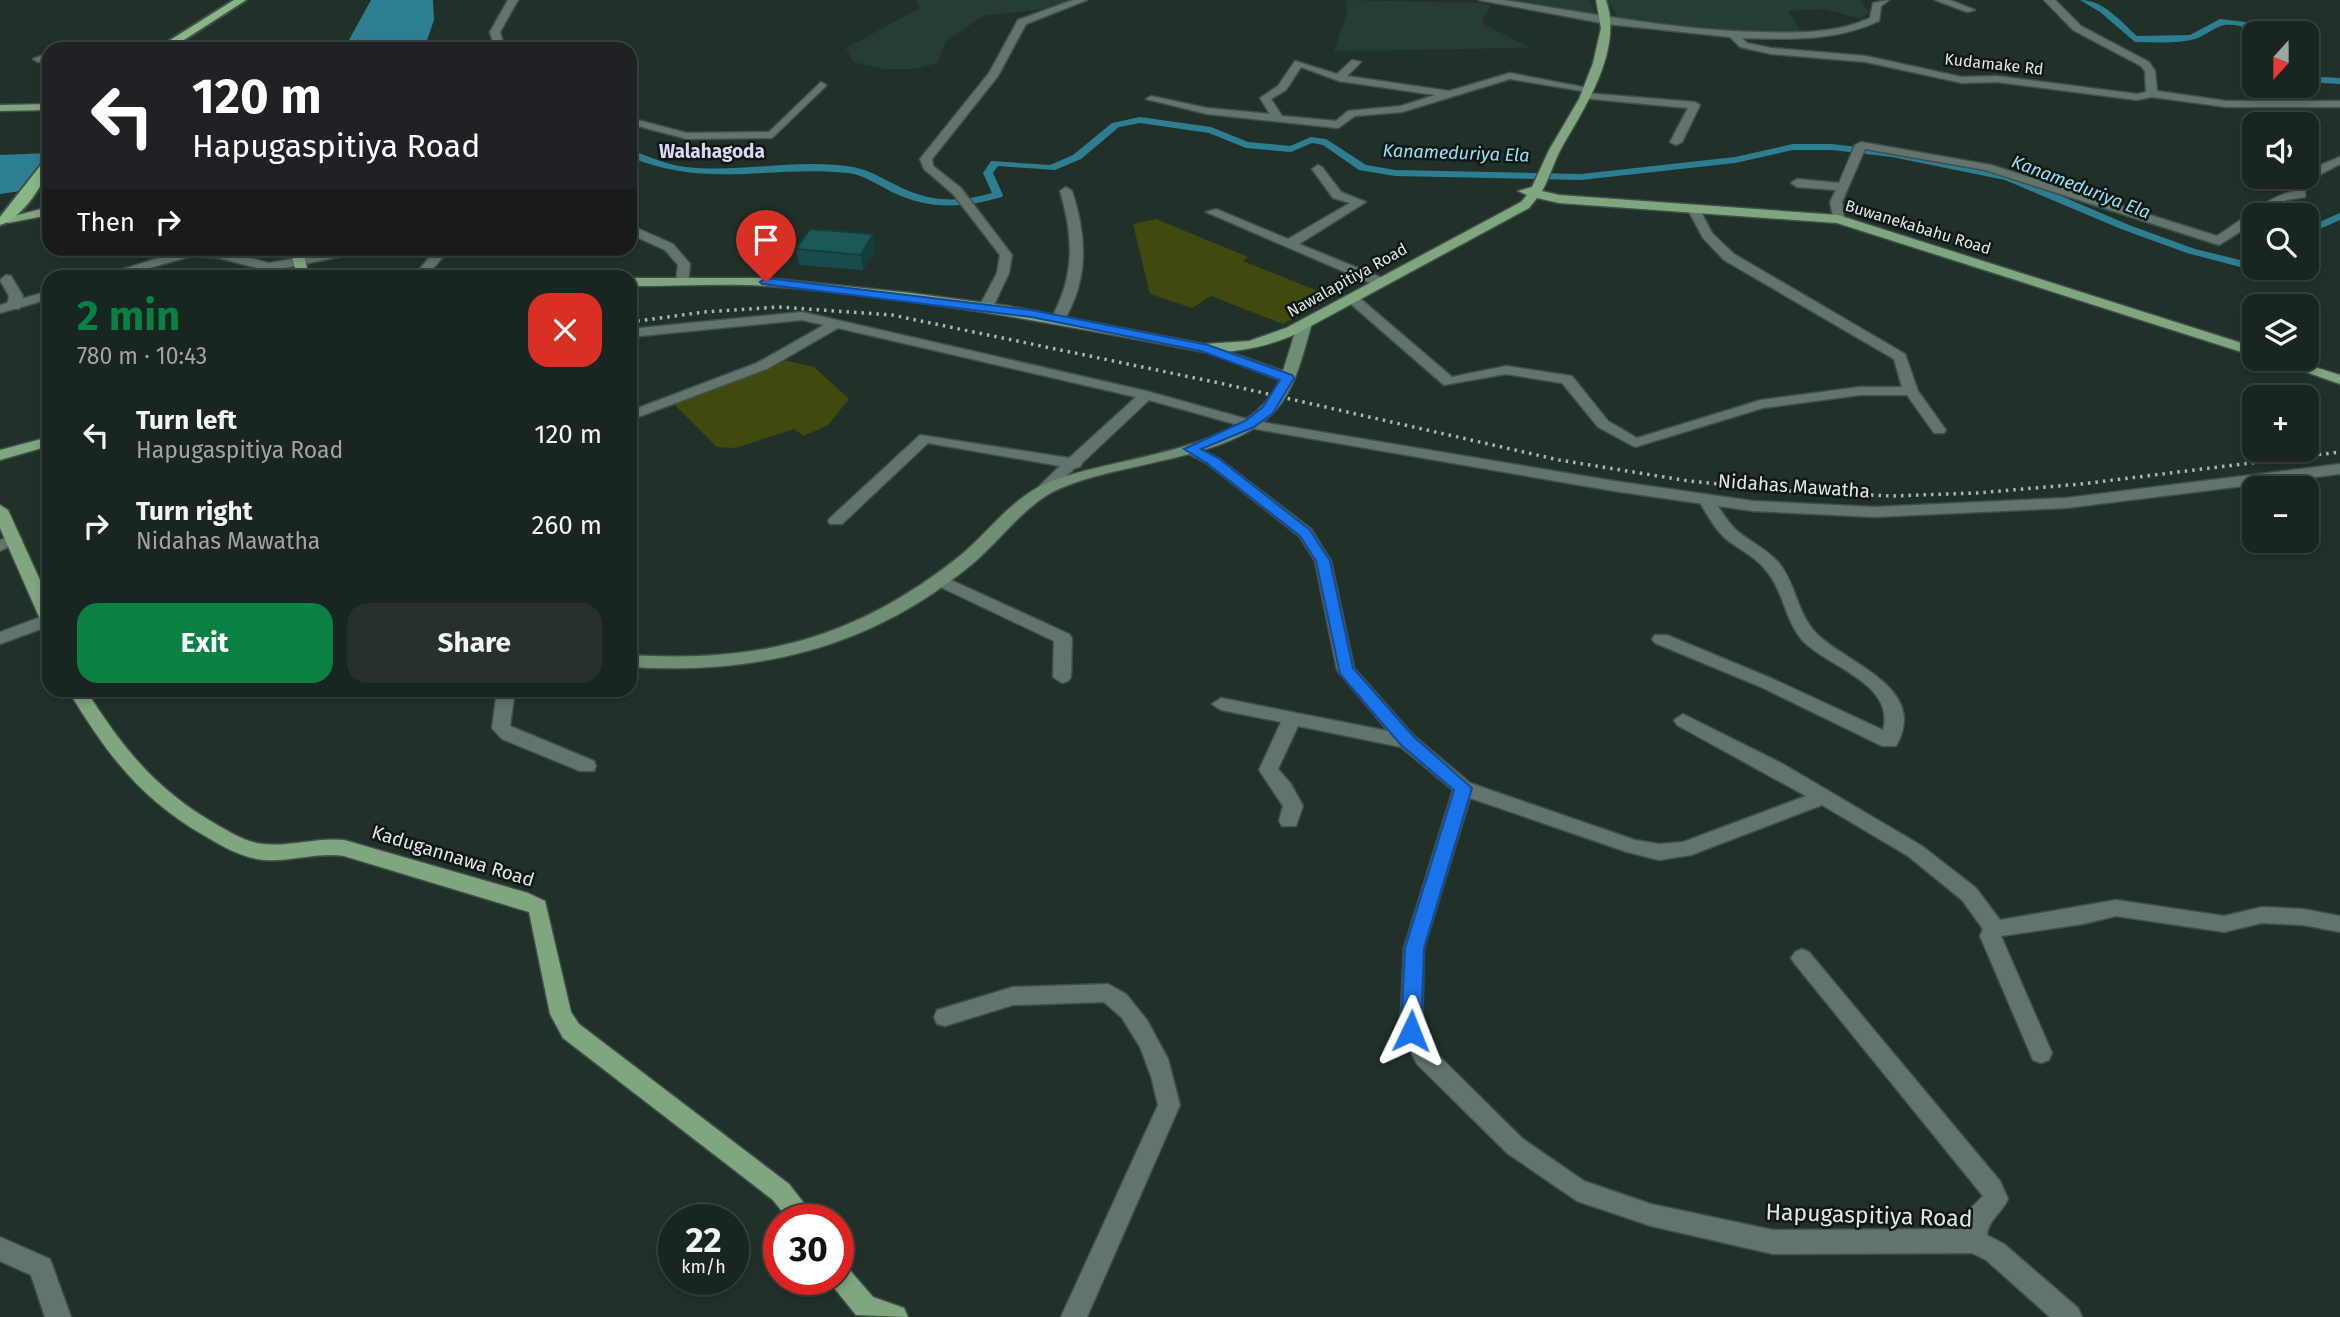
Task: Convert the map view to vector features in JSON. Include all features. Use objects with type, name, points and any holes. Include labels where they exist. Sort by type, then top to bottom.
[{"type":"highway","points":[[173,42],[241,0]]},
{"type":"highway","points":[[4,220],[42,173]]},
{"type":"main road","points":[[1530,192],[1586,93],[1607,20],[1601,0]]},
{"type":"main road","points":[[0,108],[42,108]]},
{"type":"main road","name":"Buwanekabahu Road","points":[[1530,192],[1559,199],[1838,219],[2242,348]]},
{"type":"main road","name":"Nawalapitiya Road","points":[[637,282],[766,282],[986,307],[1204,348],[1227,349],[1260,344],[1305,323],[1498,217],[1516,212],[1530,192]]},
{"type":"main road","points":[[4,220],[42,212]]},
{"type":"main road","points":[[637,661],[665,665],[737,662],[811,647],[863,628],[940,580],[1041,492],[1122,464],[1190,449],[1249,424],[1269,410],[1288,378],[1305,323]]},
{"type":"main road","points":[[1204,348],[1288,378]]},
{"type":"main road","points":[[2313,371],[2340,380]]},
{"type":"main road","points":[[0,454],[42,443]]},
{"type":"main road","points":[[0,510],[7,543],[42,607]]},
{"type":"main road","name":"Kadugannawa Road","points":[[82,697],[132,771],[197,823],[246,847],[265,852],[321,846],[344,848],[528,901],[537,907],[561,1014],[571,1031],[781,1192],[791,1204]]},
{"type":"main road","points":[[854,1293],[865,1306],[895,1317]]},
{"type":"street","points":[[498,42],[495,32],[513,0]]},
{"type":"street","points":[[986,307],[1003,273],[1006,255],[959,193],[928,167],[926,159],[994,74],[1022,22],[1082,0]]},
{"type":"street","name":"Kudamake Rd","points":[[1484,0],[1735,37],[1744,45],[1772,51],[1866,59],[1962,80],[1997,79],[2137,97],[2152,94],[2204,104],[2340,104]]},
{"type":"street","points":[[1735,37],[1806,37],[1844,31],[1875,19],[1876,5],[1884,0]]},
{"type":"street","points":[[1940,0],[1970,10]]},
{"type":"street","points":[[2049,0],[2077,28],[2145,64],[2150,71],[2152,94]]},
{"type":"street","points":[[1339,78],[1356,62]]},
{"type":"street","points":[[1278,118],[1265,98],[1282,88],[1299,63],[1339,78],[1454,95]]},
{"type":"street","points":[[1151,99],[1207,111],[1338,125],[1352,113],[1402,109],[1510,76],[1586,93],[1695,105],[1676,142]]},
{"type":"street","points":[[637,123],[687,136],[772,135],[821,85]]},
{"type":"street","points":[[1838,219],[1836,202],[1861,145],[1987,167],[2219,241],[2242,226]]},
{"type":"street","points":[[2319,170],[2340,160]]},
{"type":"street","points":[[1289,244],[1360,202],[1337,195],[1318,169]]},
{"type":"street","points":[[1797,183],[1843,187]]},
{"type":"street","points":[[2274,203],[2282,197],[2301,194],[2301,189]]},
{"type":"street","points":[[1058,319],[1074,292],[1079,255],[1076,219],[1066,191]]},
{"type":"street","points":[[1694,210],[1707,235],[1729,257],[1900,356],[1911,391],[1940,430]]},
{"type":"street","points":[[1212,212],[1380,282]]},
{"type":"street","points":[[637,233],[676,253],[684,264],[682,281]]},
{"type":"street","points":[[128,270],[178,256]]},
{"type":"street","points":[[227,256],[269,267],[302,270],[350,256]]},
{"type":"street","points":[[425,270],[437,256]]},
{"type":"street","points":[[6,279],[16,296],[14,306]]},
{"type":"street","points":[[0,309],[42,297]]},
{"type":"street","points":[[1351,298],[1449,382],[1506,370],[1567,379],[1603,424],[1635,443],[1761,404],[1860,391],[1911,391]]},
{"type":"street","name":"Nidahas Mawatha","points":[[637,332],[802,316],[1146,395],[1249,424],[1614,486],[1753,506],[1874,512],[2067,503],[2340,470]]},
{"type":"street","points":[[637,413],[788,352],[835,324]]},
{"type":"street","points":[[1041,492],[1075,464],[1146,395]]},
{"type":"street","points":[[836,521],[925,438],[1075,464]]},
{"type":"street","points":[[1190,449],[1213,461],[1305,533],[1323,561],[1346,670],[1407,741],[1463,788],[1634,847],[1659,852],[1684,850],[1821,797]]},
{"type":"street","points":[[1661,639],[1767,683],[1889,741],[1896,729],[1894,706],[1864,673],[1820,646],[1800,627],[1773,567],[1726,530],[1706,499]]},
{"type":"street","points":[[940,580],[1063,638],[1062,677]]},
{"type":"street","points":[[0,638],[42,623]]},
{"type":"street","points":[[505,697],[501,728],[509,734],[587,766]]},
{"type":"street","points":[[1221,704],[1407,741]]},
{"type":"street","points":[[1289,821],[1293,806],[1268,769],[1292,719]]},
{"type":"street","points":[[1683,720],[1914,851],[1969,894],[1995,929]]},
{"type":"street","name":"Hapugaspitiya Road","points":[[1463,788],[1414,948],[1411,1031],[1425,1057],[1515,1146],[1577,1189],[1650,1215],[1773,1242],[1974,1241],[1995,1252],[2069,1317]]},
{"type":"street","points":[[2041,1053],[1990,936],[1995,929],[2083,916],[2116,908],[2224,924],[2262,915],[2303,917],[2340,924]]},
{"type":"street","points":[[1802,958],[1992,1189],[1996,1199],[1993,1205],[1981,1212],[1975,1222],[1974,1241]]},
{"type":"street","points":[[945,1017],[1013,996],[1108,993],[1121,999],[1162,1067],[1169,1105],[1074,1317]]},
{"type":"street","points":[[0,1249],[41,1267],[58,1317]]},
{"type":"shaded area","points":[[916,0],[1075,0],[1053,8],[983,16],[945,42],[938,63],[915,69],[883,69],[853,62],[846,48],[920,8]]},
{"type":"shaded area","points":[[1346,0],[1481,3],[1491,6],[1482,19],[1484,24],[1531,48],[1334,51],[1347,12]]},
{"type":"shaded area","points":[[1494,0],[1590,0],[1596,15]]},
{"type":"shaded area","points":[[1608,0],[1860,0],[1869,13],[1861,19],[1824,9],[1788,11],[1801,32],[1729,34],[1620,21]]},
{"type":"green space","points":[[1156,219],[1248,257],[1243,261],[1333,297],[1283,324],[1211,296],[1192,308],[1150,294],[1133,224]]},
{"type":"green space","points":[[779,359],[814,367],[849,399],[828,425],[804,436],[794,429],[736,448],[717,447],[674,404]]},
{"type":"water","points":[[371,0],[433,0],[434,20],[426,42],[348,42]]},
{"type":"water","points":[[42,153],[42,188],[0,194],[0,155]]},
{"type":"building","points":[[810,229],[873,234],[861,255],[796,249]]},
{"type":"waterway","name":"Kanameduriya Ela","points":[[2084,0],[2103,10],[2135,39],[2181,39],[2201,34],[2220,22],[2242,24]]},
{"type":"waterway","name":"Kanameduriya Ela","points":[[2319,80],[2340,81]]},
{"type":"waterway","name":"Kanameduriya Ela","points":[[637,156],[684,170],[711,172],[795,168],[851,170],[920,199],[958,203],[998,195],[988,173],[995,163],[1051,168],[1077,157],[1116,125],[1140,120],[1211,130],[1246,145],[1291,149],[1311,140],[1326,142],[1363,168],[1395,173],[1581,177],[1735,160],[1793,147],[1832,147],[1892,154],[2008,177],[2125,227],[2191,251],[2242,263]]},
{"type":"waterway","name":"Kanameduriya Ela","points":[[2319,226],[2340,216]]},
{"type":"railway","points":[[637,321],[704,312],[779,307],[892,315],[1224,384],[1559,460],[1689,481],[1790,491],[1891,496],[1977,493],[2081,484],[2340,452]]},
{"type":"district","name":"Walahagoda","points":[[712,151]]},
{"type":"route","points":[[766,282],[962,303],[1031,314],[1204,348],[1288,378],[1269,410],[1249,424],[1190,449],[1213,461],[1305,533],[1323,561],[1346,670],[1407,741],[1463,788],[1414,948],[1411,1031]]}]
